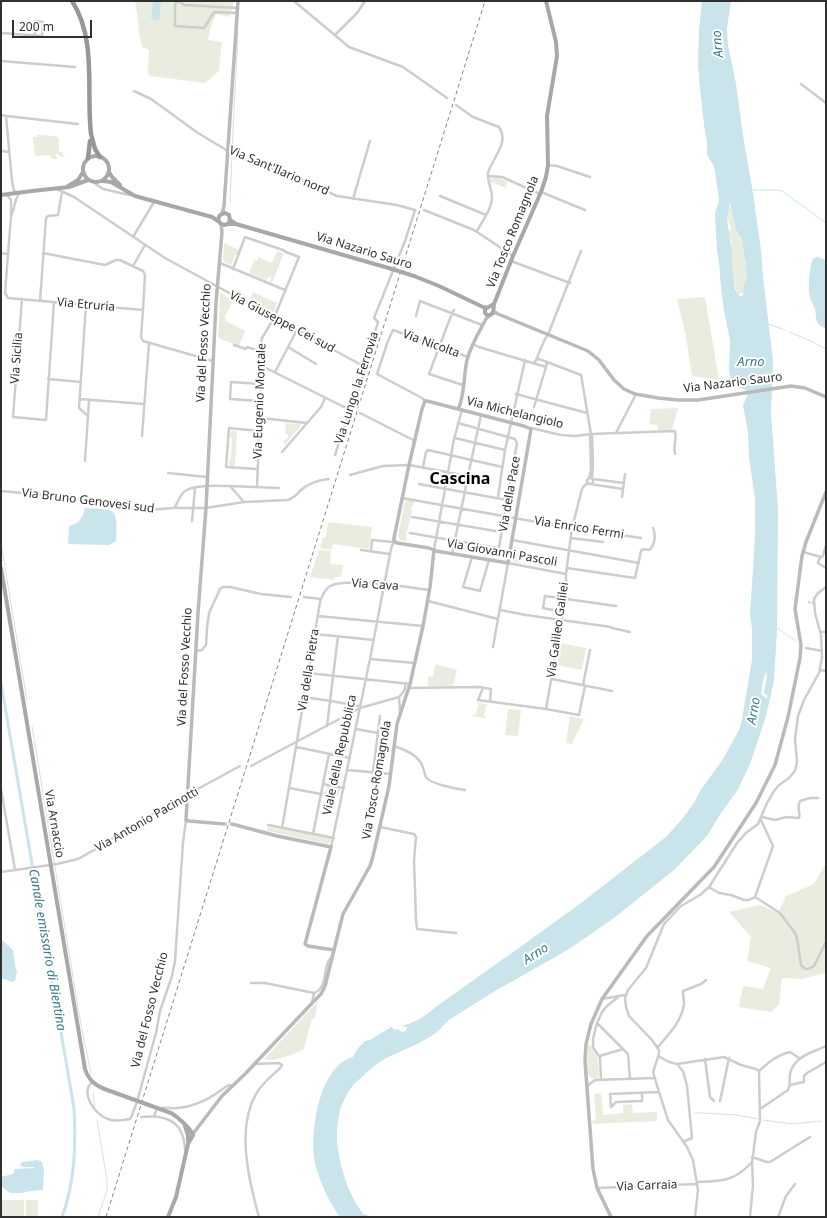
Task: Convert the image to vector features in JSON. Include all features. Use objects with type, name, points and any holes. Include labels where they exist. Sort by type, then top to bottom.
[{"type":"highway","points":[[69,1],[80,21],[86,45],[90,144],[88,158]]},
{"type":"highway","points":[[72,1],[82,20],[86,36],[88,52],[90,129],[94,147],[100,157]]},
{"type":"main road","name":"Via del Fosso Vecchio","points":[[186,820],[206,508],[219,263],[229,152],[238,1]]},
{"type":"main road","name":"Via Tosco Romagnola","points":[[461,403],[468,357],[488,312],[494,304],[541,193],[546,177],[548,165],[547,116],[557,54],[556,42],[546,1]]},
{"type":"main road","points":[[1,196],[72,186],[88,180],[85,178],[83,172],[83,164],[88,158],[94,156],[100,157]]},
{"type":"main road","name":"Via Nazario Sauro","points":[[100,157],[107,162],[109,168],[108,172],[125,190]]},
{"type":"main road","points":[[64,187],[78,180],[83,172]]},
{"type":"main road","points":[[102,181],[108,172]]},
{"type":"main road","name":"Via Nazario Sauro","points":[[88,180],[93,182],[111,182],[135,196],[154,202],[224,220],[414,276],[439,286],[488,312],[498,314],[590,352],[617,383],[632,393],[658,398],[698,400],[793,386],[801,387],[826,397]]},
{"type":"main road","points":[[8,195],[27,191],[43,190]]},
{"type":"main road","points":[[394,541],[409,465],[425,401]]},
{"type":"main road","name":"Via Michelangiolo","points":[[425,401],[531,428]]},
{"type":"main road","points":[[461,403],[462,410]]},
{"type":"main road","points":[[461,403],[462,410]]},
{"type":"main road","name":"Via della Pace","points":[[508,563],[531,428]]},
{"type":"main road","points":[[611,1217],[597,1188],[592,1163],[585,1051],[588,1035],[594,1016],[602,1000],[647,936],[714,867],[756,803],[772,772],[782,742],[800,658],[801,645],[795,609],[803,552],[826,492]]},
{"type":"main road","name":"Via Giovanni Pascoli","points":[[394,541],[397,543],[452,554],[508,563]]},
{"type":"main road","name":"Via Tosco-Romagnola","points":[[168,1217],[177,1193],[188,1144],[192,1136],[219,1099],[255,1064],[321,994],[325,986],[344,911],[372,861],[390,774],[396,729],[415,663],[428,601],[434,550]]},
{"type":"main road","name":"Via Arnaccio","points":[[1,568],[54,864],[84,1065],[92,1082]]},
{"type":"main road","points":[[186,820],[224,824]]},
{"type":"main road","points":[[232,824],[277,836],[332,847]]},
{"type":"main road","name":"Viale della Repubblica","points":[[332,847],[305,945],[334,950]]},
{"type":"main road","points":[[92,1082],[101,1088],[177,1116],[192,1133],[192,1136]]},
{"type":"main road","points":[[187,1129],[198,1128]]},
{"type":"main road","points":[[187,1129],[188,1144]]},
{"type":"street","points":[[294,1],[349,47],[403,67],[447,98]]},
{"type":"street","points":[[335,35],[357,12],[365,1]]},
{"type":"street","points":[[237,8],[184,5],[182,2],[177,2],[175,4],[175,26],[204,28],[210,16],[214,12],[237,13]]},
{"type":"street","points":[[213,7],[214,12]]},
{"type":"street","points":[[1,33],[42,36],[43,22],[36,21],[35,35]]},
{"type":"street","points":[[1,61],[75,67]]},
{"type":"street","points":[[801,84],[826,103]]},
{"type":"street","name":"Via Sant'Ilario nord","points":[[134,91],[151,99],[198,133],[234,155],[248,161],[286,173],[337,196],[414,210]]},
{"type":"street","points":[[456,105],[473,117],[497,126],[500,129],[502,137],[501,145],[488,176],[492,198],[491,205],[477,232]]},
{"type":"street","points":[[1,115],[78,124]]},
{"type":"street","points":[[6,116],[14,191],[27,191]]},
{"type":"street","points":[[353,199],[370,142]]},
{"type":"street","points":[[1,151],[9,152]]},
{"type":"street","points":[[548,165],[557,166],[590,177]]},
{"type":"street","points":[[488,176],[502,177],[585,210]]},
{"type":"street","points":[[8,195],[11,190],[12,181]]},
{"type":"street","name":"Via Nazario Sauro","points":[[93,182],[103,189],[135,196]]},
{"type":"street","name":"Via Giuseppe Cei sud","points":[[57,188],[74,197],[172,262],[365,368]]},
{"type":"street","points":[[40,301],[46,217],[58,215],[62,192]]},
{"type":"street","name":"Via Etruria","points":[[11,216],[14,211],[16,197],[19,194]]},
{"type":"street","name":"Via Etruria","points":[[8,195],[11,200],[5,294],[8,298],[143,310]]},
{"type":"street","points":[[440,196],[486,215]]},
{"type":"street","points":[[133,236],[154,202]]},
{"type":"street","name":"Via Lungo la Ferrovia","points":[[335,455],[365,369],[378,322],[374,318],[405,241],[414,210]]},
{"type":"street","points":[[424,210],[477,232],[512,259],[570,282]]},
{"type":"street","name":"Via Eugenio Montale","points":[[233,269],[245,237],[299,257],[274,318],[262,338],[260,351],[261,384],[257,487]]},
{"type":"street","points":[[133,266],[145,245]]},
{"type":"street","points":[[534,363],[570,282],[581,251]]},
{"type":"street","points":[[1,253],[8,254]]},
{"type":"street","points":[[43,253],[105,265],[116,260],[120,260],[143,271],[145,274],[141,338],[143,341],[213,361]]},
{"type":"street","points":[[219,263],[285,290]]},
{"type":"street","name":"Via Sicilia","points":[[22,299],[13,417],[46,420],[48,379]]},
{"type":"street","points":[[416,316],[420,301],[453,311],[482,325]]},
{"type":"street","points":[[54,302],[48,379],[81,382]]},
{"type":"street","points":[[86,305],[79,408],[88,416]]},
{"type":"street","points":[[453,311],[438,347],[429,374],[463,385]]},
{"type":"street","points":[[275,372],[297,330]]},
{"type":"street","name":"Via Nicolta","points":[[425,401],[377,374],[388,341],[394,330],[468,357]]},
{"type":"street","points":[[142,436],[149,343]]},
{"type":"street","points":[[473,344],[546,367]]},
{"type":"street","points":[[234,345],[260,351]]},
{"type":"street","points":[[288,347],[316,364]]},
{"type":"street","points":[[534,407],[547,362],[538,359],[536,360]]},
{"type":"street","points":[[498,498],[507,437],[525,360]]},
{"type":"street","name":"Via Galileo Galilei","points":[[546,709],[562,620],[572,528],[582,489],[584,486],[593,482],[591,479],[591,434],[581,375],[547,362]]},
{"type":"street","points":[[260,365],[350,410]]},
{"type":"street","points":[[260,402],[230,399],[231,382],[261,384]]},
{"type":"street","points":[[516,394],[587,412]]},
{"type":"street","points":[[616,434],[635,396]]},
{"type":"street","points":[[282,452],[321,407],[325,398]]},
{"type":"street","points":[[80,399],[144,404]]},
{"type":"street","points":[[85,461],[89,400]]},
{"type":"street","points":[[434,550],[451,455],[462,410]]},
{"type":"street","points":[[360,413],[415,441]]},
{"type":"street","points":[[452,554],[481,415]]},
{"type":"street","points":[[260,418],[307,423]]},
{"type":"street","points":[[410,533],[497,548],[499,547],[517,443],[515,439],[458,424]]},
{"type":"street","points":[[257,469],[226,467],[229,428],[259,430]]},
{"type":"street","name":"Via Michelangiolo","points":[[531,428],[568,436],[675,431],[675,454]]},
{"type":"street","points":[[455,438],[505,450]]},
{"type":"street","points":[[422,467],[427,450],[502,467]]},
{"type":"street","points":[[350,475],[383,466],[409,465],[468,476]]},
{"type":"street","points":[[168,473],[207,477]]},
{"type":"street","points":[[622,497],[625,474]]},
{"type":"street","points":[[206,508],[244,502],[290,500],[304,488],[317,481],[329,479]]},
{"type":"street","points":[[591,479],[624,483]]},
{"type":"street","name":"Via Galileo Galilei","points":[[589,484],[587,481],[591,479]]},
{"type":"street","points":[[419,484],[507,500]]},
{"type":"street","points":[[589,484],[623,488]]},
{"type":"street","points":[[174,508],[184,491],[195,488],[207,486],[230,486],[279,488]]},
{"type":"street","points":[[230,486],[244,502]]},
{"type":"street","points":[[192,521],[195,488]]},
{"type":"street","name":"Via Bruno Genovesi sud","points":[[1,492],[66,497],[128,508],[156,510],[174,508],[206,508]]},
{"type":"street","name":"Via Enrico Fermi","points":[[402,498],[516,519],[641,538]]},
{"type":"street","points":[[412,517],[502,532]]},
{"type":"street","points":[[512,540],[639,563],[642,550],[649,550],[652,547],[655,530],[653,528]]},
{"type":"street","points":[[571,538],[603,542]]},
{"type":"street","points":[[371,551],[372,540],[394,541]]},
{"type":"street","name":"Viale della Repubblica","points":[[332,847],[378,622],[390,554],[394,541]]},
{"type":"street","points":[[826,545],[823,556],[820,558],[818,563],[826,568]]},
{"type":"street","points":[[361,550],[390,554]]},
{"type":"street","points":[[803,552],[820,558]]},
{"type":"street","points":[[472,557],[463,587],[480,591],[489,560]]},
{"type":"street","points":[[493,647],[508,563]]},
{"type":"street","name":"Via Giovanni Pascoli","points":[[508,563],[566,574]]},
{"type":"street","name":"Via Giovanni Pascoli","points":[[567,568],[632,578],[636,577],[639,563]]},
{"type":"street","name":"Via Cava","points":[[321,599],[328,588],[337,584],[357,582],[429,590]]},
{"type":"street","points":[[196,651],[202,650],[205,647],[209,613],[220,589],[230,587],[261,594],[291,597]]},
{"type":"street","points":[[696,1217],[697,1183],[690,1153],[668,1120],[655,1078],[654,1068],[659,1052],[658,1048],[629,1016],[626,1007],[626,995],[646,968],[664,924],[681,906],[709,888],[737,842],[746,833],[757,826],[771,796],[777,787],[789,778],[795,771],[797,762],[795,739],[798,716],[802,704],[820,670],[822,658],[821,632],[813,603],[816,595],[826,587]]},
{"type":"street","points":[[563,612],[543,608],[545,596],[616,606]]},
{"type":"street","points":[[304,597],[321,599]]},
{"type":"street","name":"Via della Pietra","points":[[282,828],[321,599]]},
{"type":"street","points":[[428,601],[498,619]]},
{"type":"street","points":[[500,610],[611,627],[630,632]]},
{"type":"street","points":[[318,616],[423,626]]},
{"type":"street","points":[[821,632],[826,632]]},
{"type":"street","points":[[315,634],[374,640]]},
{"type":"street","points":[[327,726],[338,636]]},
{"type":"street","points":[[806,648],[822,651]]},
{"type":"street","points":[[483,688],[478,700],[579,715],[590,650]]},
{"type":"street","points":[[370,659],[415,663]]},
{"type":"street","points":[[820,670],[826,671]]},
{"type":"street","points":[[251,766],[360,708],[399,697],[408,683],[308,673]]},
{"type":"street","points":[[552,679],[612,691]]},
{"type":"street","points":[[408,688],[491,689],[490,702]]},
{"type":"street","points":[[399,697],[400,712]]},
{"type":"street","points":[[304,698],[359,706],[360,708]]},
{"type":"street","points":[[373,773],[380,716]]},
{"type":"street","points":[[356,729],[378,733]]},
{"type":"street","points":[[298,734],[305,737]]},
{"type":"street","points":[[394,746],[406,751],[419,760],[422,764],[427,779],[449,787],[465,790]]},
{"type":"street","points":[[296,747],[350,758]]},
{"type":"street","points":[[313,834],[329,754]]},
{"type":"street","name":"Via Antonio Pacinotti","points":[[1,872],[75,860],[85,856],[161,809],[188,796],[240,766]]},
{"type":"street","points":[[348,770],[390,774]]},
{"type":"street","points":[[323,784],[344,788]]},
{"type":"street","points":[[289,788],[321,794]]},
{"type":"street","points":[[1,789],[15,870]]},
{"type":"street","points":[[761,818],[775,820],[786,817],[799,818],[800,815],[798,806],[800,801],[810,798],[818,798]]},
{"type":"street","points":[[709,888],[716,892],[731,895],[744,900],[749,900],[755,897],[773,846],[761,818]]},
{"type":"street","name":"Via del Fosso Vecchio","points":[[138,1098],[156,1033],[160,1011],[172,976],[175,961],[186,820]]},
{"type":"street","points":[[268,825],[334,838]]},
{"type":"street","points":[[380,827],[414,834],[416,837],[414,861],[417,929],[456,933]]},
{"type":"street","points":[[755,897],[780,913],[795,933],[801,965],[803,968],[811,969],[814,966],[826,942]]},
{"type":"street","points":[[251,983],[265,983],[314,993],[322,986],[329,959],[333,956]]},
{"type":"street","points":[[658,1048],[675,1026],[680,1015],[684,1003],[683,991],[701,984],[706,980]]},
{"type":"street","points":[[311,1004],[314,993]]},
{"type":"street","points":[[602,1000],[626,995]]},
{"type":"street","points":[[601,1080],[600,1056],[593,1045],[597,1023],[604,1009],[618,997]]},
{"type":"street","points":[[597,1023],[624,1049],[628,1055],[630,1079]]},
{"type":"street","points":[[760,1110],[786,1092],[790,1085],[791,1072],[799,1058],[813,1050],[816,1051],[826,1046]]},
{"type":"street","points":[[600,1056],[624,1049]]},
{"type":"street","points":[[759,1071],[774,1058],[782,1054],[790,1052],[799,1058]]},
{"type":"street","points":[[658,1056],[669,1062],[677,1064],[720,1056],[729,1058],[740,1065],[759,1071]]},
{"type":"street","points":[[720,1101],[729,1058]]},
{"type":"street","points":[[705,1059],[710,1097],[714,1101]]},
{"type":"street","points":[[790,1085],[804,1082],[804,1076],[807,1073],[826,1062]]},
{"type":"street","points":[[255,1064],[281,1064],[281,1068],[260,1088],[248,1112],[246,1154],[250,1184],[259,1217]]},
{"type":"street","points":[[677,1064],[683,1071],[687,1086],[692,1138],[683,1142]]},
{"type":"street","points":[[750,1217],[753,1177],[752,1157],[760,1117],[759,1071]]},
{"type":"street","points":[[586,1074],[591,1079],[595,1080],[655,1078]]},
{"type":"street","points":[[587,1086],[595,1080]]},
{"type":"street","points":[[92,1082],[88,1087],[92,1106],[98,1114],[110,1120],[128,1119],[131,1117],[137,1102]]},
{"type":"street","points":[[162,1108],[178,1108],[202,1102],[208,1100],[229,1085],[233,1086]]},
{"type":"street","points":[[642,1093],[642,1101],[616,1102],[611,1107],[610,1094],[659,1092]]},
{"type":"street","points":[[154,1116],[156,1111]]},
{"type":"street","points":[[141,1117],[154,1116],[168,1119],[179,1128],[185,1141],[186,1154]]},
{"type":"street","points":[[752,1157],[770,1162],[810,1137]]},
{"type":"street","name":"Via Carraia","points":[[597,1188],[727,1180],[739,1173],[752,1162]]},
{"type":"street","points":[[778,1217],[786,1196],[795,1184]]},
{"type":"shaded area","points":[[135,1],[235,1],[230,17],[217,14],[213,20],[210,30],[208,40],[222,42],[219,71],[205,83],[150,76],[148,73],[149,50],[142,47]]},
{"type":"shaded area","points":[[37,135],[56,136],[59,139],[59,152],[62,152],[63,156],[67,157],[62,157],[58,154],[56,154],[57,159],[52,159],[50,155],[35,156],[33,137],[37,137]]},
{"type":"shaded area","points":[[491,178],[499,178],[508,182],[506,188],[490,182]]},
{"type":"shaded area","points":[[731,207],[747,265],[747,277],[744,292],[740,294],[738,294],[736,290],[731,258],[732,240],[730,239],[729,232],[731,227],[727,219],[728,208]]},
{"type":"shaded area","points":[[224,243],[239,250],[237,255],[235,255],[231,266],[223,260]]},
{"type":"shaded area","points":[[277,251],[284,253],[272,283],[270,282],[271,278],[268,277],[266,280],[249,273],[254,260],[257,261],[258,257],[272,263]]},
{"type":"shaded area","points":[[220,292],[233,301],[225,316],[226,321],[245,331],[239,346],[218,338]]},
{"type":"shaded area","points":[[253,292],[277,303],[273,314],[248,302]]},
{"type":"shaded area","points":[[705,297],[719,380],[692,376],[686,336],[677,299]]},
{"type":"shaded area","points":[[678,408],[672,430],[658,430],[657,425],[649,424],[651,409]]},
{"type":"shaded area","points":[[286,423],[301,425],[285,445],[284,440],[288,438],[288,435],[285,433]]},
{"type":"shaded area","points":[[231,431],[237,431],[235,466],[229,466],[229,460],[231,459]]},
{"type":"shaded area","points":[[405,500],[414,501],[413,507],[411,507],[412,510],[406,532],[406,541],[400,540],[398,536]]},
{"type":"shaded area","points":[[328,522],[372,527],[369,549],[333,544],[331,550],[320,548],[323,537],[326,537]]},
{"type":"shaded area","points":[[319,550],[331,551],[330,564],[343,565],[341,577],[334,577],[334,580],[310,577]]},
{"type":"shaded area","points":[[513,551],[523,552],[521,563],[511,561]]},
{"type":"shaded area","points":[[561,643],[586,648],[582,670],[557,665]]},
{"type":"shaded area","points":[[436,664],[457,670],[453,686],[428,686],[428,677],[433,676]]},
{"type":"shaded area","points":[[478,703],[488,704],[486,706],[484,716],[486,716],[486,718],[472,715],[475,715],[479,705]]},
{"type":"shaded area","points":[[508,709],[521,710],[518,736],[505,735]]},
{"type":"shaded area","points":[[570,716],[584,719],[572,744],[566,743]]},
{"type":"shaded area","points":[[326,785],[341,788],[338,797],[333,796],[333,799],[322,796],[323,792],[326,791]]},
{"type":"shaded area","points":[[268,827],[330,838],[330,842],[328,844],[267,831]]},
{"type":"shaded area","points":[[826,863],[825,973],[802,979],[782,978],[779,1005],[771,1012],[739,1007],[743,986],[763,989],[771,968],[747,961],[751,937],[729,912],[760,905],[778,913],[786,896],[814,884]]},
{"type":"shaded area","points":[[318,1001],[315,1018],[311,1021],[304,1049],[278,1059],[264,1059]]},
{"type":"shaded area","points":[[588,1045],[591,1046],[598,1059],[599,1077],[596,1079],[591,1078],[588,1074]]},
{"type":"shaded area","points":[[601,1093],[603,1115],[623,1113],[623,1105],[632,1104],[633,1113],[657,1112],[657,1121],[593,1124],[592,1121],[596,1119],[594,1094]]},
{"type":"shaded area","points":[[2,1200],[24,1200],[24,1217],[2,1217]]},
{"type":"shaded area","points":[[26,1200],[38,1200],[38,1217],[26,1217]]},
{"type":"water","points":[[153,1],[161,1],[159,20],[151,19]]},
{"type":"water","name":"Arno","points":[[702,1],[731,1],[727,28],[728,45],[736,84],[753,193],[761,250],[773,361],[771,414],[778,509],[777,630],[774,681],[766,716],[750,764],[737,791],[707,836],[674,870],[614,918],[578,943],[495,991],[449,1020],[433,1035],[386,1058],[373,1067],[354,1084],[347,1094],[340,1109],[337,1128],[337,1143],[341,1165],[347,1185],[355,1202],[363,1214],[372,1217],[340,1217],[332,1205],[320,1180],[316,1167],[313,1139],[318,1104],[331,1074],[341,1063],[353,1057],[358,1048],[365,1041],[370,1040],[391,1027],[402,1032],[406,1031],[407,1027],[401,1026],[412,1023],[424,1016],[581,903],[666,837],[683,818],[695,801],[700,791],[723,759],[740,728],[752,660],[752,628],[750,615],[755,537],[755,499],[749,457],[748,432],[743,405],[748,394],[746,390],[732,385],[729,372],[730,340],[724,311],[717,252],[715,213],[719,201],[714,166],[707,155],[707,140],[698,65]],"holes":[[[730,203],[736,229],[741,239],[746,263],[747,278],[743,295],[741,297],[735,289],[727,219]],[[766,671],[767,678],[764,692],[767,695],[767,699],[761,694]]]},
{"type":"water","points":[[818,257],[826,260],[826,328],[822,327],[818,323],[809,293],[811,263],[814,258]]},
{"type":"water","points":[[85,508],[105,509],[114,513],[116,520],[116,541],[109,545],[68,544],[69,526],[80,520]]},
{"type":"water","points":[[1,939],[13,950],[17,971],[15,981],[12,982],[1,978]]},
{"type":"water","points":[[38,1160],[42,1162],[44,1171],[43,1190],[10,1193],[1,1186],[1,1177],[13,1174],[15,1169],[34,1168],[22,1167],[20,1165],[22,1162]]},
{"type":"waterway","points":[[232,152],[238,32]]},
{"type":"waterway","points":[[230,202],[232,155]]},
{"type":"waterway","points":[[753,190],[782,191],[826,223]]},
{"type":"waterway","points":[[768,324],[785,330]]},
{"type":"waterway","points":[[789,332],[826,349]]},
{"type":"waterway","points":[[1,543],[27,701]]},
{"type":"waterway","points":[[777,628],[796,641]]},
{"type":"waterway","name":"Canale emissario di Bientina","points":[[1,683],[74,1108],[74,1163],[70,1190],[62,1217]]},
{"type":"waterway","points":[[32,726],[79,1014],[91,1074]]},
{"type":"waterway","points":[[93,1093],[95,1107]]},
{"type":"waterway","points":[[695,1113],[736,1115],[759,1119]]},
{"type":"waterway","points":[[97,1120],[107,1180],[107,1190],[98,1217]]},
{"type":"waterway","points":[[763,1120],[792,1124],[821,1121]]},
{"type":"tunnel","points":[[808,602],[813,603]]},
{"type":"tunnel","points":[[224,824],[232,824]]},
{"type":"railway","points":[[106,1217],[485,1]]},
{"type":"district","name":"Cascina","points":[[460,479]]}]
